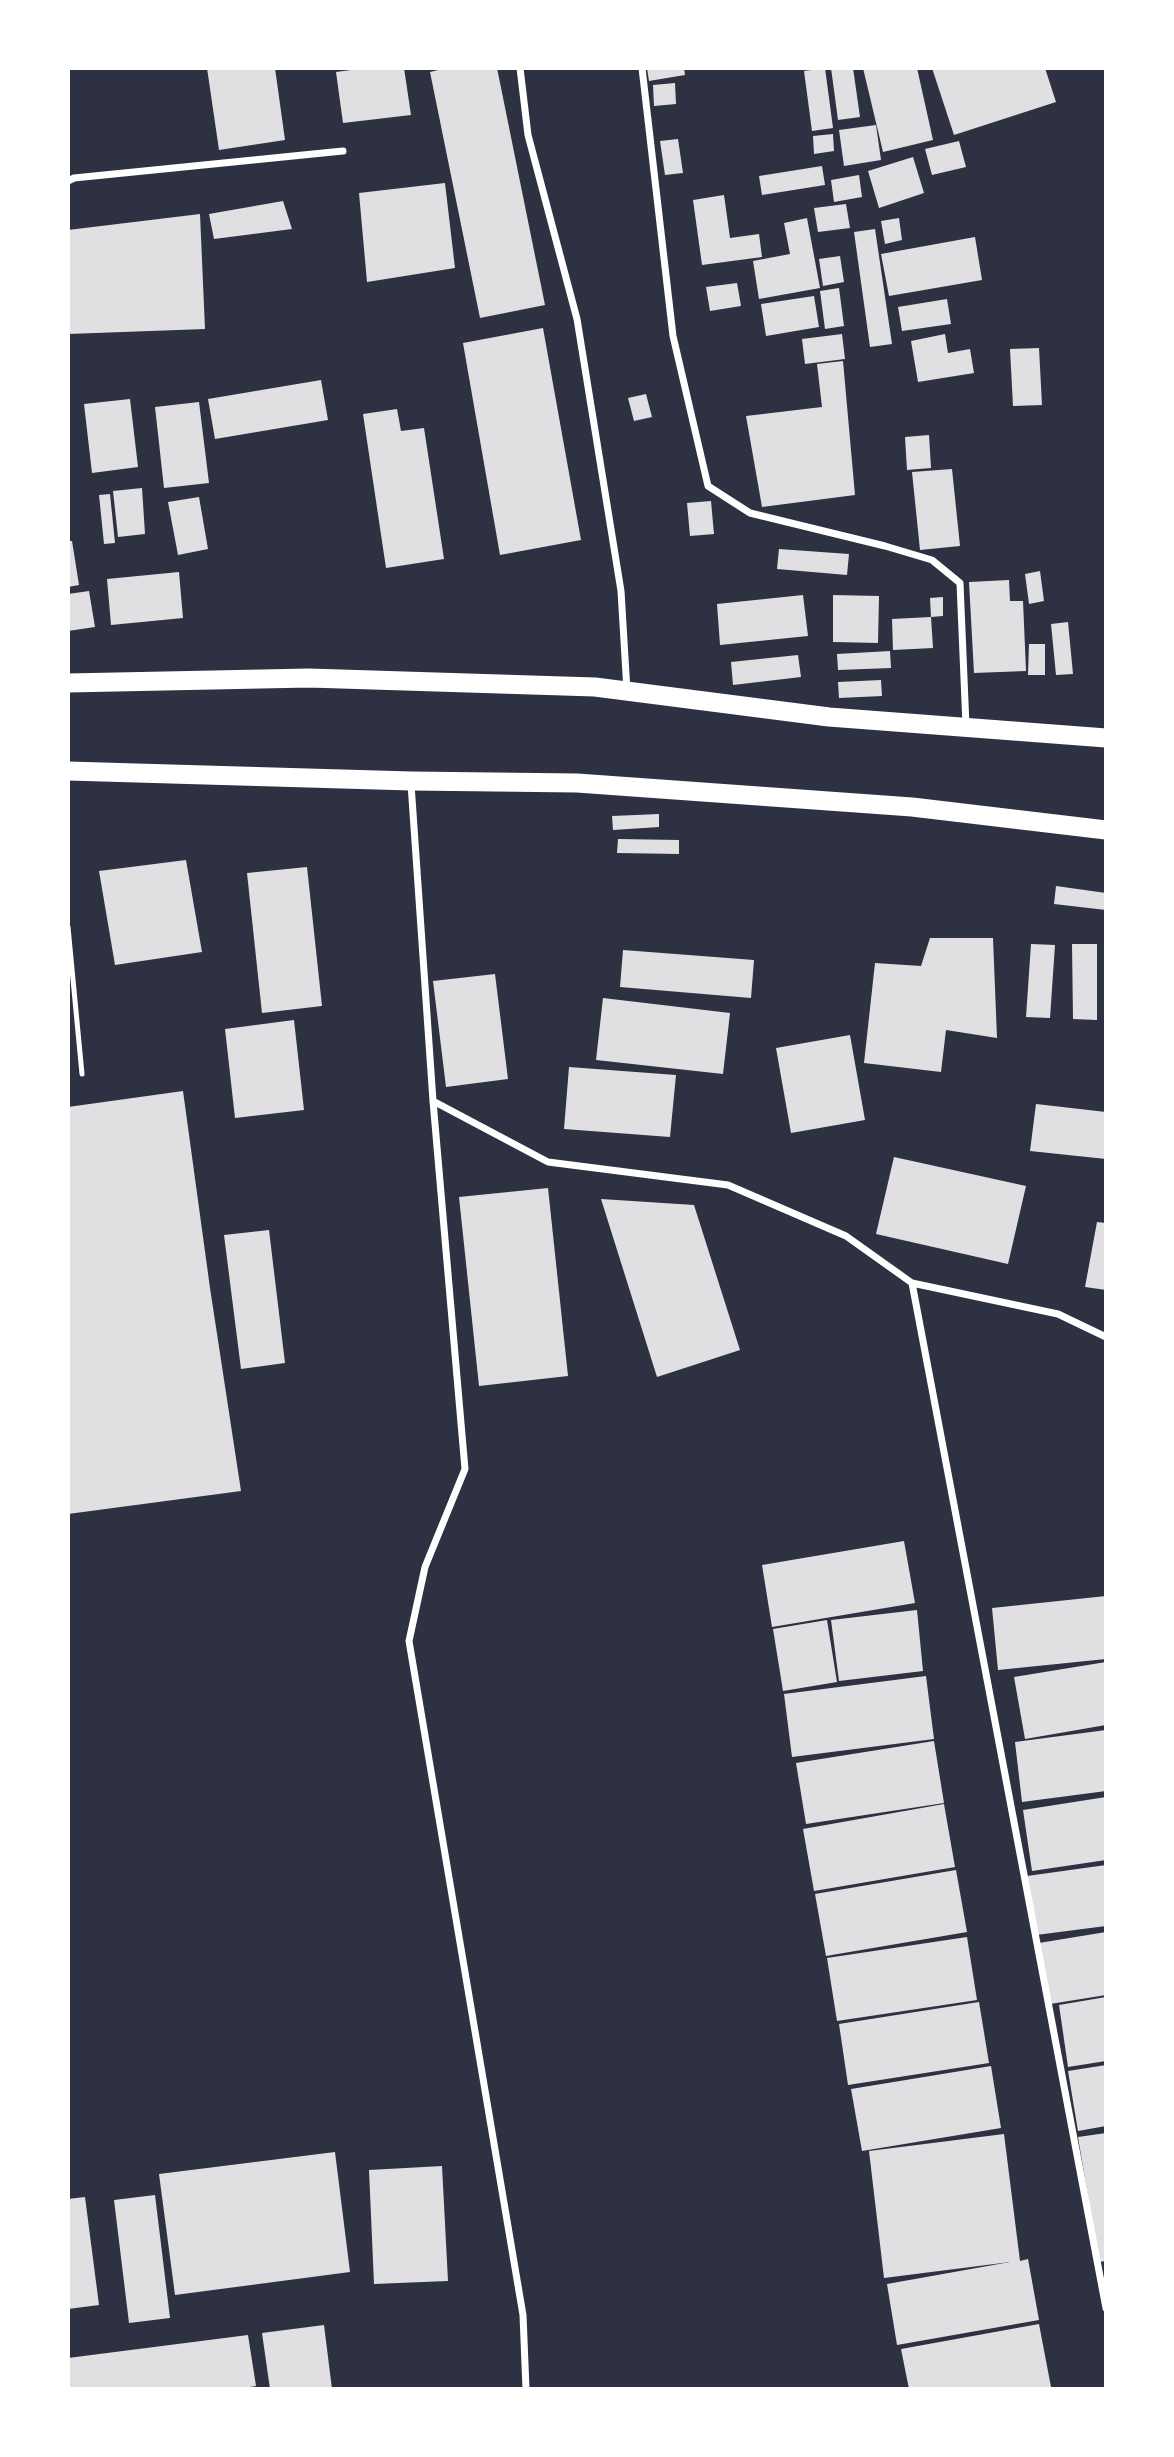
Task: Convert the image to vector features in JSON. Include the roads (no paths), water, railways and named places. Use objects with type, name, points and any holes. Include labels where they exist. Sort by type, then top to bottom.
[{"type":"highway","points":[[68,683],[309,678],[594,687],[829,717],[1106,738]]},
{"type":"highway","points":[[68,771],[577,783],[912,807],[1106,830]]},
{"type":"street","points":[[520,68],[528,135],[577,319],[621,591],[627,691]]},
{"type":"street","points":[[642,68],[673,337],[708,486],[750,513],[885,546],[932,561],[960,583],[966,727]]},
{"type":"street","points":[[68,181],[75,178],[343,151]]},
{"type":"street","points":[[411,781],[433,1101],[465,1469],[425,1567],[409,1641],[523,2315],[526,2389]]},
{"type":"street","points":[[433,1101],[548,1162],[728,1185],[846,1236],[912,1283],[1058,1314],[1106,1337]]},
{"type":"street","points":[[912,1283],[1106,2308]]},
{"type":"lane","points":[[68,927],[82,1074]]}]
